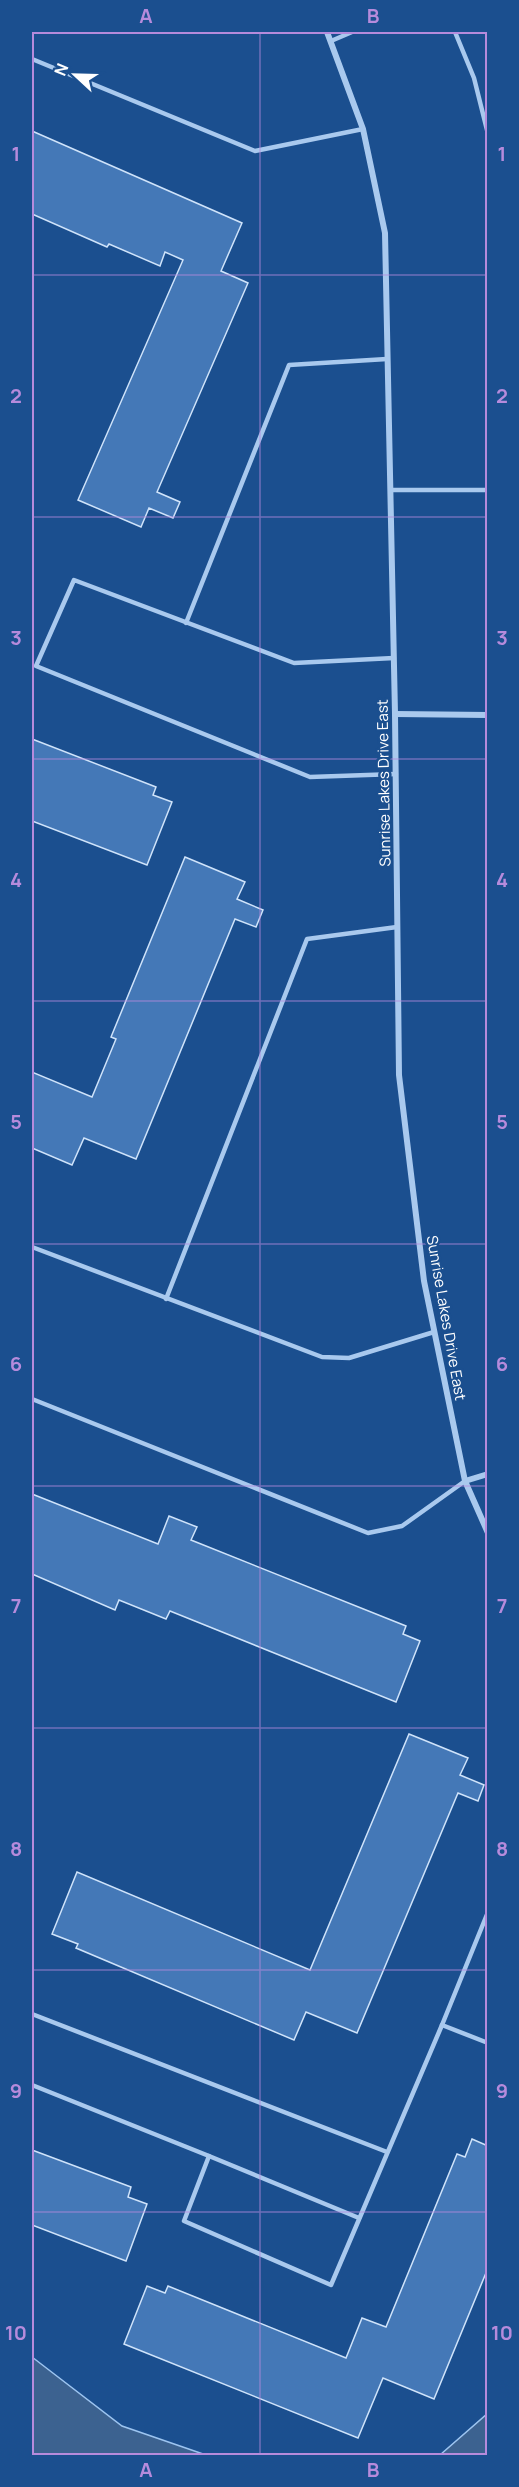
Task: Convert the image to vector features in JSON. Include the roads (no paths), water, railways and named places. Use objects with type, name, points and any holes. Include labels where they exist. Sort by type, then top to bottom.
[{"type":"street","name":"Sunrise Lakes Drive East","points":[[327,32],[363,129],[385,233],[396,774],[399,1075],[424,1281],[465,1481],[488,1533]]},
{"type":"street","points":[[395,714],[488,716]]},
{"type":"street","points":[[465,1481],[488,1474]]},
{"type":"lane","points":[[331,41],[352,32]]},
{"type":"lane","points":[[455,32],[474,78],[488,134]]},
{"type":"lane","points":[[32,59],[255,151],[363,129]]},
{"type":"lane","points":[[186,623],[289,365],[387,359]]},
{"type":"lane","points":[[390,490],[488,490]]},
{"type":"lane","points":[[394,658],[294,663],[74,580],[36,666],[310,777],[396,774]]},
{"type":"lane","points":[[166,1299],[307,939],[397,927]]},
{"type":"lane","points":[[32,1247],[322,1357],[349,1358],[434,1332]]},
{"type":"lane","points":[[32,1399],[368,1533],[402,1526],[465,1481]]},
{"type":"lane","points":[[209,2156],[184,2221],[331,2285],[488,1912]]},
{"type":"lane","points":[[32,2014],[387,2152]]},
{"type":"lane","points":[[442,2025],[488,2043]]},
{"type":"lane","points":[[32,2085],[359,2218]]},
{"type":"water","points":[[32,2357],[122,2426],[206,2455],[32,2455]]},
{"type":"water","points":[[487,2414],[487,2455],[440,2455]]}]
